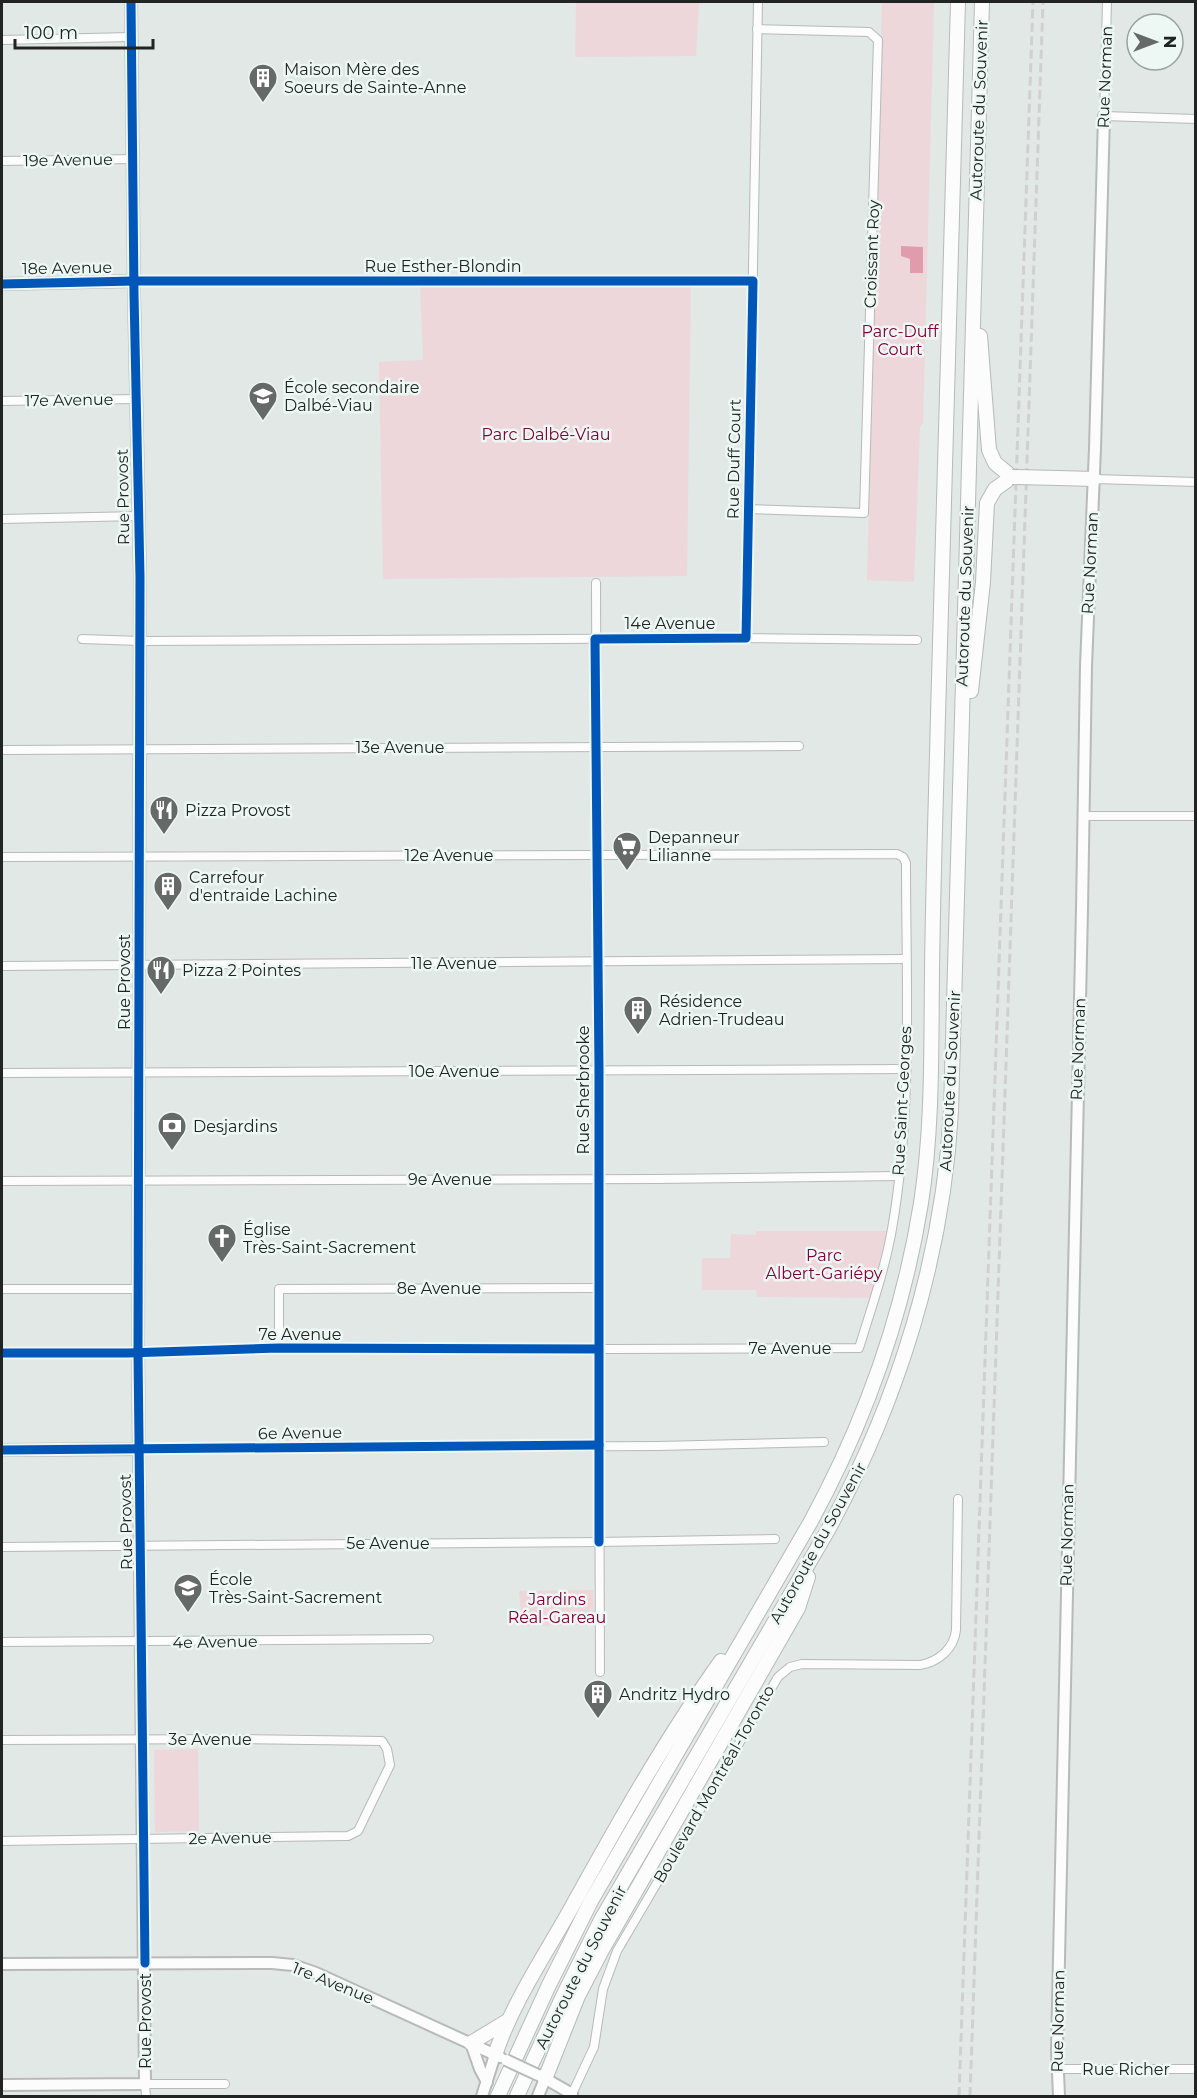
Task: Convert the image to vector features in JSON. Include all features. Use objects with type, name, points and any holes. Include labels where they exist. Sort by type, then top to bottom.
[{"type":"highway","name":"Autoroute du Souvenir","points":[[498,2097],[548,1987],[591,1901],[826,1494],[868,1399],[906,1280],[924,1182],[932,1071],[935,820],[958,2]]},
{"type":"highway","name":"Autoroute du Souvenir","points":[[517,2097],[564,1994],[609,1906],[815,1552],[860,1468],[890,1396],[921,1298],[937,1232],[947,1167],[951,1111],[982,2]]},
{"type":"highway","points":[[975,275],[989,450],[995,463],[1009,477],[1094,479]]},
{"type":"highway","points":[[960,789],[983,582],[987,503],[992,493],[1009,477]]},
{"type":"highway","points":[[541,2077],[605,1944],[798,1608],[815,1552]]},
{"type":"highway","points":[[501,2057],[509,2020],[596,1863],[686,1710],[767,1597]]},
{"type":"highway","points":[[471,2043],[509,2020]]},
{"type":"street","name":"Rue Provost","points":[[130,2],[140,641],[138,1353],[146,2097]]},
{"type":"street","name":"Rue Duff Court","points":[[746,638],[758,2]]},
{"type":"street","name":"Rue Norman","points":[[1059,2097],[1056,2069],[1086,657],[1094,479],[1107,2]]},
{"type":"street","name":"Croissant Roy","points":[[748,509],[864,513],[878,40],[869,32],[757,29]]},
{"type":"street","points":[[2,40],[131,37]]},
{"type":"street","points":[[1104,116],[1196,118]]},
{"type":"street","name":"19e Avenue","points":[[2,161],[134,159]]},
{"type":"street","name":"Rue Esther-Blondin","points":[[134,281],[753,281]]},
{"type":"street","name":"18e Avenue","points":[[2,284],[134,281]]},
{"type":"street","name":"17e Avenue","points":[[2,401],[136,399]]},
{"type":"street","points":[[1094,479],[1196,482]]},
{"type":"street","points":[[2,519],[139,516]]},
{"type":"street","name":"Rue Sherbrooke","points":[[596,583],[600,1672]]},
{"type":"street","name":"14e Avenue","points":[[82,639],[140,641],[746,638],[917,640]]},
{"type":"street","name":"13e Avenue","points":[[2,750],[799,746]]},
{"type":"street","points":[[1083,816],[1196,816]]},
{"type":"street","name":"12e Avenue","points":[[2,858],[897,854]]},
{"type":"street","name":"Rue Saint-Georges","points":[[859,1348],[892,1231],[899,1176],[906,1069],[906,863],[903,857],[897,854]]},
{"type":"street","name":"11e Avenue","points":[[2,966],[906,960]]},
{"type":"street","name":"10e Avenue","points":[[2,1073],[906,1069]]},
{"type":"street","name":"9e Avenue","points":[[2,1181],[899,1176]]},
{"type":"street","name":"8e Avenue","points":[[279,1348],[279,1289],[598,1288]]},
{"type":"street","points":[[2,1289],[138,1289]]},
{"type":"street","name":"7e Avenue","points":[[2,1353],[138,1353],[279,1348],[859,1348]]},
{"type":"street","name":"6e Avenue","points":[[2,1450],[824,1442]]},
{"type":"street","name":"Boulevard Montréal-Toronto","points":[[572,2096],[594,2047],[603,1989],[617,1952],[775,1681],[785,1670],[802,1664],[924,1664],[933,1661],[950,1647],[956,1630],[958,1499]]},
{"type":"street","name":"5e Avenue","points":[[2,1547],[775,1539]]},
{"type":"street","name":"4e Avenue","points":[[2,1642],[429,1640]]},
{"type":"street","name":"3e Avenue","points":[[2,1740],[243,1738],[382,1741]]},
{"type":"street","name":"2e Avenue","points":[[2,1841],[348,1836],[358,1831],[387,1773],[390,1759],[382,1741]]},
{"type":"street","name":"1re Avenue","points":[[2,1964],[272,1963],[294,1965],[501,2057],[572,2096]]},
{"type":"street","points":[[471,2043],[487,2082]]},
{"type":"street","points":[[482,2097],[487,2082],[501,2057]]},
{"type":"street","name":"Rue Richer","points":[[1056,2069],[1196,2069]]},
{"type":"street","points":[[538,2097],[541,2077]]},
{"type":"street","points":[[2,2085],[225,2084]]},
{"type":"green space","points":[[576,2],[699,2],[696,56],[575,57]]},
{"type":"green space","name":"Parc-Duff Court","points":[[882,2],[934,2],[923,422],[920,427],[914,582],[867,580]]},
{"type":"green space","name":"Parc Dalbé-Viau","points":[[420,281],[691,281],[687,576],[383,579],[379,362],[423,360]]},
{"type":"green space","name":"Parc Albert-Gariépy","points":[[756,1231],[892,1231],[874,1298],[757,1297],[756,1290],[702,1290],[702,1258],[730,1258],[731,1234],[756,1235]]},
{"type":"green space","name":"Jardins Réal-Gareau","points":[[593,1590],[594,1625],[522,1626],[519,1591]]},
{"type":"green space","points":[[198,1749],[199,1831],[155,1832],[154,1750]]},
{"type":"shaded area","points":[[901,246],[923,247],[923,273],[910,273],[910,259],[901,256]]},
{"type":"railway","points":[[959,2096],[1033,2]]},
{"type":"railway","points":[[970,2096],[1043,2]]},
{"type":"cycle path","points":[[131,2],[140,577],[138,1353],[145,1963]]},
{"type":"cycle path","points":[[2,284],[134,281],[753,281],[746,638],[595,639],[599,1070],[599,1542]]},
{"type":"cycle path","points":[[2,1353],[128,1353],[279,1348],[598,1349]]},
{"type":"cycle path","points":[[2,1450],[599,1445]]},
{"type":"place","name":"Maison Mère des Soeurs de Sainte-Anne","points":[[263,104]]},
{"type":"place","name":"École secondaire Dalbé-Viau","points":[[263,422]]},
{"type":"place","name":"Pizza Provost","points":[[164,836]]},
{"type":"place","name":"Depanneur Lilianne","points":[[627,872]]},
{"type":"place","name":"Carrefour d'entraide Lachine","points":[[168,912]]},
{"type":"place","name":"Pizza 2 Pointes","points":[[161,996]]},
{"type":"place","name":"Résidence Adrien-Trudeau","points":[[638,1036]]},
{"type":"place","name":"Desjardins","points":[[172,1152]]},
{"type":"place","name":"Église Très-Saint-Sacrement","points":[[222,1264]]},
{"type":"place","name":"École Très-Saint-Sacrement","points":[[188,1614]]},
{"type":"place","name":"Andritz Hydro","points":[[598,1720]]}]
